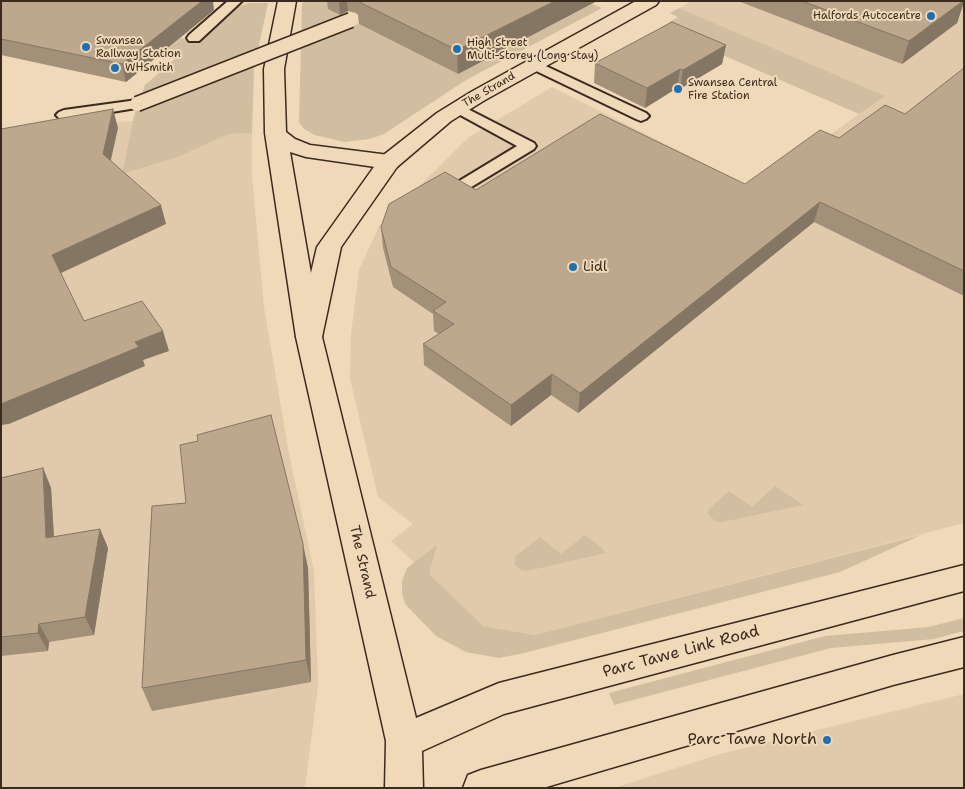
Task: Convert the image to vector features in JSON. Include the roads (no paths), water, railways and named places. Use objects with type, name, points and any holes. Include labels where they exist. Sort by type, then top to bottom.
[{"type":"street","name":"The Strand","points":[[309,337],[329,247],[389,162],[444,117],[458,108],[650,1]]},
{"type":"street","name":"The Strand","points":[[288,2],[274,70],[276,133],[309,337],[404,741],[404,788]]},
{"type":"street","points":[[276,133],[287,144],[306,151],[389,162]]},
{"type":"street","name":"Parc Tawe Link Road","points":[[404,741],[499,699],[964,578]]},
{"type":"street","points":[[481,788],[964,652]]},
{"type":"lane","points":[[194,38],[236,1]]},
{"type":"lane","points":[[64,116],[137,104],[351,20]]},
{"type":"lane","points":[[535,65],[641,116]]},
{"type":"lane","points":[[458,108],[528,146],[458,189]]},
{"type":"place","name":"Halfords Autocentre","points":[[931,16]]},
{"type":"place","name":"Swansea Railway Station","points":[[86,47]]},
{"type":"place","name":"High Street Multi-Storey (Long Stay)","points":[[457,49]]},
{"type":"place","name":"WHSmith","points":[[115,68]]},
{"type":"place","name":"Swansea Central Fire Station","points":[[678,89]]},
{"type":"place","name":"Lidl","points":[[573,267]]},
{"type":"place","name":"Parc Tawe North","points":[[827,740]]}]
